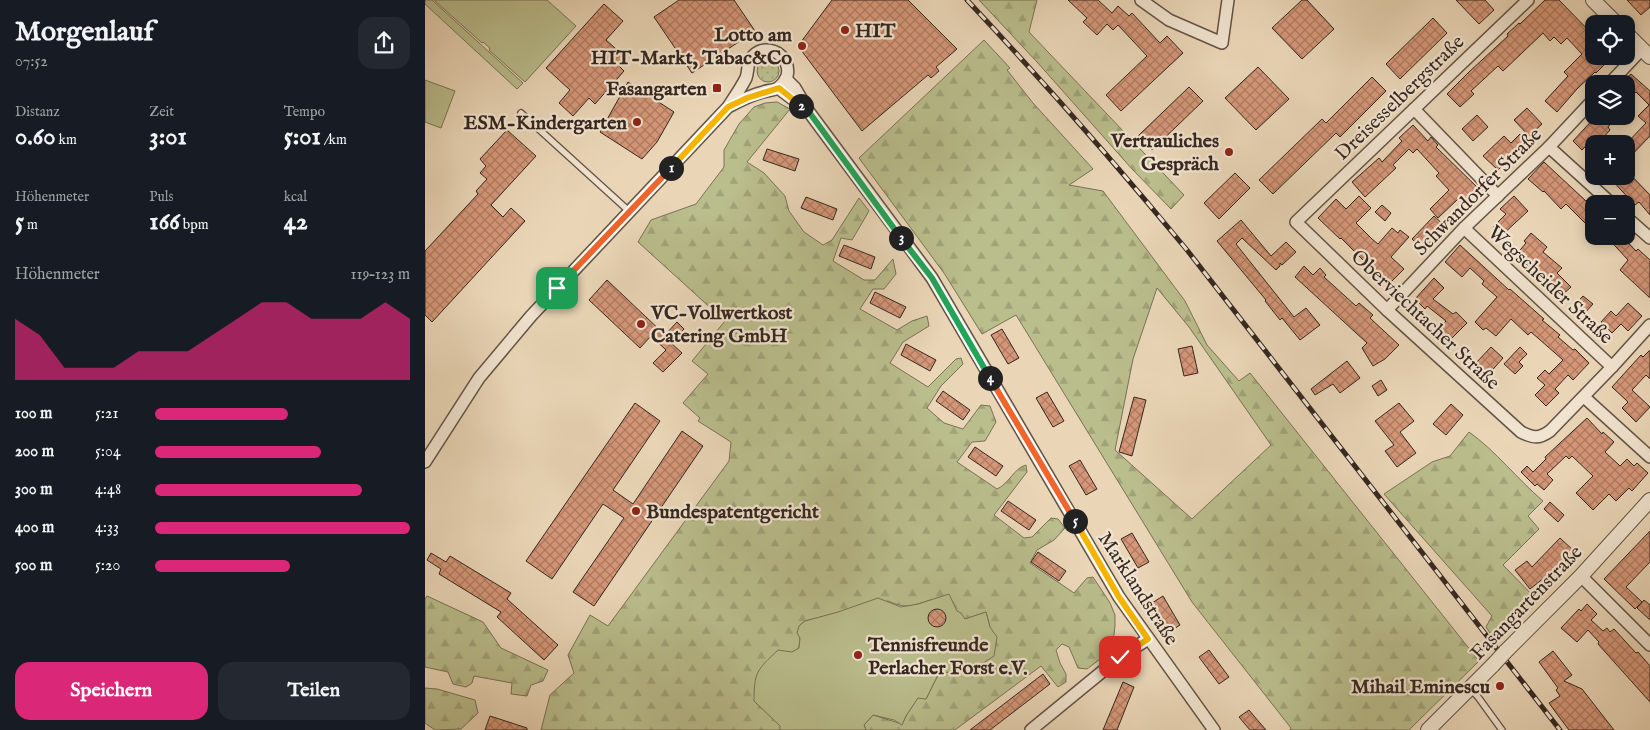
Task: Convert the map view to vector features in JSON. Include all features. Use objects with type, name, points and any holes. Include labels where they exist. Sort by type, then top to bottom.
[{"type":"street","points":[[1141,0],[1169,20],[1222,43],[1228,0]]},
{"type":"street","name":"Dreisesselbergstraße","points":[[1296,222],[1528,0]]},
{"type":"street","points":[[1593,0],[1608,15]]},
{"type":"street","points":[[1620,75],[1646,53],[1635,42]]},
{"type":"street","points":[[425,462],[479,378],[531,316],[728,107],[747,75],[748,65],[753,56],[761,51],[771,50],[780,54],[786,62],[788,73],[782,83],[772,90],[765,91],[728,107]]},
{"type":"street","points":[[747,75],[752,85],[765,91]]},
{"type":"street","name":"Marklandstraße","points":[[782,83],[795,88],[809,112],[932,278],[1119,597],[1214,730]]},
{"type":"street","points":[[1414,108],[1498,196]]},
{"type":"street","name":"Schwandorfer Straße","points":[[1387,310],[1464,228],[1549,147],[1585,109]]},
{"type":"street","points":[[1549,147],[1602,195]]},
{"type":"street","name":"Oberviechtacher Straße","points":[[1296,222],[1387,310],[1521,432],[1535,438],[1543,436],[1584,397]]},
{"type":"street","points":[[1635,225],[1650,238]]},
{"type":"street","name":"Wegscheider Straße","points":[[1464,228],[1612,367]]},
{"type":"street","points":[[1650,325],[1584,397],[1650,456]]},
{"type":"street","name":"Fasangartenstraße","points":[[1428,730],[1581,576],[1650,500]]},
{"type":"street","points":[[1581,576],[1650,645]]},
{"type":"street","points":[[1031,730],[1120,657],[1148,639]]},
{"type":"lane","points":[[521,114],[630,212]]},
{"type":"lane","points":[[1469,688],[1502,730]]},
{"type":"green space","points":[[425,0],[432,0],[523,83],[517,89],[425,4]]},
{"type":"green space","points":[[434,0],[547,0],[576,26],[525,82],[489,50],[490,48]]},
{"type":"green space","points":[[979,0],[1037,0],[1029,32],[1184,195],[1171,209],[1132,169]]},
{"type":"green space","points":[[984,40],[1010,68],[1007,70],[1033,103],[1093,169],[1069,185],[1103,191],[1185,301],[1207,345],[1239,381],[1250,373],[1479,661],[1409,730],[1290,730],[1291,728],[1192,602],[1016,315],[982,334],[944,273],[859,158]],"holes":[[[1157,288],[1189,327],[1271,445],[1192,519],[1115,450],[1133,359]]]},
{"type":"green space","points":[[768,60],[776,63],[779,71],[776,79],[768,82],[760,79],[757,71],[760,63]]},
{"type":"green space","points":[[425,80],[455,91],[441,128],[425,122]]},
{"type":"green space","points":[[777,102],[790,109],[747,162],[764,173],[785,196],[789,211],[804,232],[823,245],[832,240],[859,198],[869,211],[852,240],[841,238],[833,261],[864,280],[875,280],[893,259],[896,274],[884,289],[873,289],[860,309],[897,330],[912,321],[927,316],[929,326],[903,342],[890,363],[928,387],[956,359],[961,358],[963,364],[941,386],[927,408],[944,423],[963,429],[981,405],[990,406],[996,422],[985,441],[972,442],[957,462],[997,489],[1005,484],[1018,469],[1026,465],[1027,472],[994,515],[1024,538],[1032,537],[1051,518],[1058,519],[1065,528],[1054,540],[1037,550],[1030,563],[1074,593],[1087,578],[1093,577],[1110,603],[1115,615],[1113,643],[1104,656],[1087,669],[1078,668],[1069,647],[1062,644],[1056,650],[1066,674],[1066,682],[1058,687],[1041,666],[955,730],[866,730],[864,725],[873,715],[902,724],[918,697],[926,699],[939,673],[961,671],[973,664],[983,663],[990,627],[986,612],[965,619],[957,612],[930,600],[909,606],[888,601],[805,621],[799,626],[799,648],[792,652],[754,701],[781,726],[780,730],[541,730],[550,695],[574,673],[568,655],[590,615],[608,626],[729,461],[731,442],[698,421],[700,418],[683,403],[708,374],[692,361],[725,321],[638,242],[651,220],[696,204],[724,167],[724,150],[739,124],[754,107],[765,103]]},
{"type":"green space","points":[[1469,432],[1543,501],[1528,516],[1539,529],[1503,565],[1538,601],[1497,643],[1486,627],[1492,616],[1384,494],[1432,462],[1450,456]]},
{"type":"green space","points":[[949,594],[957,611],[965,619],[986,612],[990,627],[997,637],[994,656],[983,663],[973,664],[961,671],[939,673],[926,699],[918,698],[902,725],[894,720],[873,715],[864,725],[866,730],[780,730],[780,726],[754,701],[756,677],[761,667],[778,650],[792,652],[799,648],[800,638],[797,633],[799,626],[805,621],[878,598],[901,607],[918,604]]},
{"type":"green space","points":[[427,596],[483,622],[501,648],[548,670],[543,681],[531,685],[527,696],[511,694],[512,683],[474,676],[472,683],[466,687],[453,684],[448,672],[425,667],[425,599]]},
{"type":"green space","points":[[425,688],[437,689],[475,700],[478,713],[461,729],[435,730],[425,723]]},
{"type":"building","points":[[679,0],[734,0],[755,31],[692,73],[654,17]]},
{"type":"building","points":[[832,0],[908,0],[957,49],[936,67],[939,71],[931,78],[928,75],[862,131],[798,46]]},
{"type":"building","points":[[1068,0],[1098,0],[1112,13],[1118,6],[1129,16],[1132,13],[1160,43],[1167,36],[1183,53],[1121,111],[1106,95],[1147,56],[1118,25],[1113,30],[1107,24],[1097,35],[1083,22],[1087,18]]},
{"type":"building","points":[[1302,0],[1307,0],[1334,29],[1302,59],[1272,28]]},
{"type":"building","points":[[1456,0],[1485,0],[1494,10],[1479,24]]},
{"type":"building","points":[[1545,0],[1559,0],[1585,27],[1585,65],[1604,65],[1596,73],[1585,75],[1585,81],[1557,112],[1545,101],[1568,76],[1564,72],[1582,54],[1567,38],[1561,44],[1554,37],[1550,41],[1543,33],[1503,71],[1498,66],[1471,91],[1474,94],[1460,107],[1447,94],[1508,36],[1507,34]]},
{"type":"building","points":[[1627,0],[1650,0],[1650,7],[1641,15]]},
{"type":"building","points":[[604,4],[623,21],[606,40],[625,57],[618,65],[624,71],[595,104],[589,98],[573,116],[559,103],[570,90],[546,68]]},
{"type":"building","points":[[1433,18],[1447,33],[1400,79],[1386,64]]},
{"type":"building","points":[[1258,67],[1289,99],[1256,130],[1225,98]]},
{"type":"building","points":[[1372,77],[1386,91],[1340,137],[1336,133],[1273,194],[1259,180],[1322,119],[1326,123]]},
{"type":"building","points":[[1635,78],[1650,91],[1650,136],[1635,152],[1635,135],[1646,123],[1638,116],[1649,105],[1636,92]]},
{"type":"building","name":"ESM-Kindergarten","points":[[628,82],[674,112],[657,142],[642,159],[600,132]]},
{"type":"building","points":[[1189,87],[1203,101],[1152,150],[1138,136]]},
{"type":"building","points":[[1527,108],[1542,124],[1529,136],[1514,120]]},
{"type":"building","points":[[1477,115],[1488,127],[1473,141],[1462,129]]},
{"type":"building","points":[[1413,125],[1428,141],[1431,137],[1438,145],[1436,147],[1478,188],[1463,203],[1458,199],[1438,218],[1430,209],[1449,190],[1436,176],[1439,173],[1417,149],[1413,153],[1409,149],[1393,165],[1396,168],[1365,197],[1352,182],[1379,158],[1382,162],[1402,141],[1399,138]]},
{"type":"building","points":[[1588,125],[1610,125],[1608,127],[1610,130],[1606,135],[1585,135],[1585,147],[1582,150],[1573,141]]},
{"type":"building","points":[[507,130],[536,156],[491,205],[503,217],[511,208],[525,221],[432,322],[425,315],[425,251],[478,194],[476,191],[487,179],[480,173],[486,166],[480,159]]},
{"type":"building","points":[[1520,134],[1527,141],[1498,170],[1483,156],[1504,136],[1511,143]]},
{"type":"building","points":[[767,149],[799,159],[795,171],[763,160]]},
{"type":"building","points":[[1544,162],[1585,200],[1585,223],[1566,204],[1561,209],[1544,191],[1528,179]]},
{"type":"building","points":[[1235,173],[1250,188],[1219,219],[1204,203]]},
{"type":"building","points":[[1635,179],[1650,195],[1650,215],[1639,202],[1635,205],[1635,195],[1626,195],[1616,185],[1635,185]]},
{"type":"building","points":[[1359,196],[1371,208],[1356,223],[1378,244],[1392,228],[1398,233],[1400,230],[1409,237],[1391,257],[1404,269],[1388,285],[1318,218],[1336,199],[1346,209]]},
{"type":"building","points":[[1514,196],[1528,211],[1501,236],[1493,227],[1506,214],[1500,209]]},
{"type":"building","points":[[806,197],[837,209],[833,220],[801,208]]},
{"type":"building","points":[[1382,205],[1391,213],[1385,221],[1375,212]]},
{"type":"building","points":[[1434,216],[1445,226],[1423,250],[1412,239]]},
{"type":"building","points":[[1241,220],[1271,256],[1286,242],[1296,252],[1282,265],[1280,263],[1276,270],[1242,238],[1236,244],[1294,317],[1306,308],[1320,325],[1300,340],[1282,318],[1280,320],[1266,300],[1217,241]]},
{"type":"building","points":[[1531,233],[1547,247],[1543,252],[1562,268],[1557,273],[1571,287],[1561,296],[1516,255],[1526,243],[1524,241]]},
{"type":"building","points":[[844,245],[875,257],[871,269],[839,256]]},
{"type":"building","points":[[1460,245],[1544,319],[1542,320],[1560,335],[1558,337],[1573,350],[1575,349],[1589,363],[1573,380],[1568,375],[1555,389],[1559,393],[1546,406],[1535,395],[1545,385],[1537,378],[1545,370],[1549,374],[1563,360],[1531,332],[1528,335],[1511,319],[1496,336],[1486,328],[1483,330],[1475,322],[1497,297],[1482,284],[1484,281],[1470,268],[1462,277],[1445,262]]},
{"type":"building","points":[[1614,245],[1630,245],[1650,260],[1650,298],[1620,270],[1628,260]]},
{"type":"building","points":[[1304,266],[1313,275],[1320,268],[1326,275],[1324,277],[1356,306],[1359,303],[1373,315],[1370,318],[1399,345],[1385,359],[1373,366],[1362,348],[1367,343],[1295,277]]},
{"type":"building","points":[[1434,278],[1444,288],[1433,299],[1453,314],[1456,312],[1467,323],[1449,341],[1437,330],[1446,321],[1427,306],[1425,309],[1415,299]]},
{"type":"building","points":[[607,280],[665,335],[677,322],[684,329],[671,343],[682,353],[663,372],[653,363],[666,350],[651,336],[640,348],[589,300]]},
{"type":"building","points":[[875,292],[906,307],[900,318],[870,303]]},
{"type":"building","points":[[1583,296],[1593,304],[1583,315],[1573,307]]},
{"type":"building","points":[[1628,303],[1642,316],[1628,331],[1621,324],[1612,333],[1601,322],[1611,311],[1616,316]]},
{"type":"building","points":[[1002,329],[1019,358],[1008,364],[991,335]]},
{"type":"building","points":[[906,344],[936,360],[930,371],[901,355]]},
{"type":"building","points":[[1192,346],[1198,373],[1184,376],[1178,349]]},
{"type":"building","points":[[1491,347],[1503,358],[1487,376],[1475,364]]},
{"type":"building","points":[[1520,347],[1527,354],[1519,362],[1523,366],[1515,374],[1504,364]]},
{"type":"building","points":[[1650,350],[1650,379],[1646,375],[1632,390],[1650,407],[1636,422],[1622,408],[1628,402],[1612,387],[1641,355],[1643,357]]},
{"type":"building","points":[[1347,361],[1360,378],[1340,393],[1333,384],[1315,395],[1311,389]]},
{"type":"building","points":[[1381,380],[1387,390],[1378,396],[1372,386]]},
{"type":"building","points":[[943,391],[970,410],[963,420],[936,401]]},
{"type":"building","points":[[1047,392],[1064,421],[1053,427],[1036,398]]},
{"type":"building","points":[[1134,397],[1146,400],[1132,456],[1119,452]]},
{"type":"building","name":"Bundespatentgericht","points":[[635,403],[660,421],[613,490],[633,504],[682,431],[703,446],[594,606],[573,592],[624,518],[603,504],[552,579],[526,561]]},
{"type":"building","points":[[1399,403],[1414,421],[1400,432],[1416,453],[1397,467],[1385,451],[1394,445],[1375,421]]},
{"type":"building","points":[[1451,404],[1463,415],[1446,435],[1433,424]]},
{"type":"building","points":[[1587,418],[1602,434],[1603,432],[1614,442],[1605,452],[1620,466],[1627,459],[1634,466],[1637,463],[1648,473],[1632,491],[1629,488],[1616,501],[1609,494],[1593,510],[1576,493],[1593,476],[1572,456],[1569,459],[1566,456],[1547,474],[1553,480],[1544,490],[1537,484],[1535,486],[1521,472],[1527,466],[1533,472],[1546,459],[1545,457]]},
{"type":"building","points":[[975,447],[1003,466],[996,476],[968,457]]},
{"type":"building","points":[[1080,460],[1097,489],[1086,495],[1069,466]]},
{"type":"building","points":[[1008,501],[1036,520],[1029,530],[1001,511]]},
{"type":"building","points":[[1550,502],[1564,515],[1558,522],[1544,509]]},
{"type":"building","points":[[1650,531],[1650,562],[1626,587],[1642,602],[1635,609],[1604,579]]},
{"type":"building","points":[[1132,533],[1149,562],[1138,568],[1121,539]]},
{"type":"building","points":[[1560,538],[1575,552],[1555,572],[1553,571],[1530,589],[1515,570],[1527,561],[1532,567]]},
{"type":"building","points":[[1038,552],[1066,571],[1059,581],[1031,562]]},
{"type":"building","points":[[431,553],[446,562],[450,556],[511,593],[507,599],[558,645],[544,660],[497,617],[501,612],[439,574],[441,569],[427,560]]},
{"type":"building","points":[[1163,596],[1180,625],[1169,632],[1152,603]]},
{"type":"building","points":[[1644,600],[1650,605],[1650,620],[1637,608]]},
{"type":"building","points":[[1587,604],[1597,614],[1591,620],[1603,631],[1607,628],[1610,632],[1614,629],[1650,666],[1650,702],[1598,644],[1599,642],[1588,630],[1577,642],[1561,628],[1579,609],[1581,611]]},
{"type":"building","points":[[937,609],[943,612],[946,618],[943,624],[937,627],[931,624],[928,618],[931,612]]},
{"type":"building","points":[[1209,650],[1229,677],[1219,684],[1199,657]]},
{"type":"building","points":[[1553,651],[1572,675],[1564,681],[1582,689],[1614,730],[1569,730],[1549,703],[1560,696],[1556,690],[1558,688],[1539,662]]},
{"type":"building","points":[[1043,674],[1050,684],[990,730],[970,730]]},
{"type":"building","points":[[1123,682],[1134,687],[1117,730],[1103,730]]},
{"type":"building","points":[[1249,710],[1266,730],[1250,730],[1239,717]]},
{"type":"building","points":[[490,716],[527,728],[527,730],[485,730]]},
{"type":"railway","points":[[967,0],[1079,123],[1187,250],[1560,730]]},
{"type":"place","name":"HIT","points":[[845,30]]},
{"type":"place","name":"Lotto am HIT-Markt, Tabac&Co","points":[[802,46]]},
{"type":"place","name":"Fasangarten","points":[[717,88]]},
{"type":"place","name":"ESM-Kindergarten","points":[[637,122]]},
{"type":"place","name":"Vertrauliches Gespräch","points":[[1229,152]]},
{"type":"place","name":"VC-Vollwertkost Catering GmbH","points":[[641,324]]},
{"type":"place","name":"Bundespatentgericht","points":[[636,511]]},
{"type":"place","name":"Tennisfreunde Perlacher Forst e.V.","points":[[858,655]]},
{"type":"place","name":"Mihail Eminescu","points":[[1500,686]]},
{"type":"route","points":[[557,288],[728,107],[765,91],[779,88],[809,112],[932,278],[1119,597],[1148,639],[1120,657]]}]
